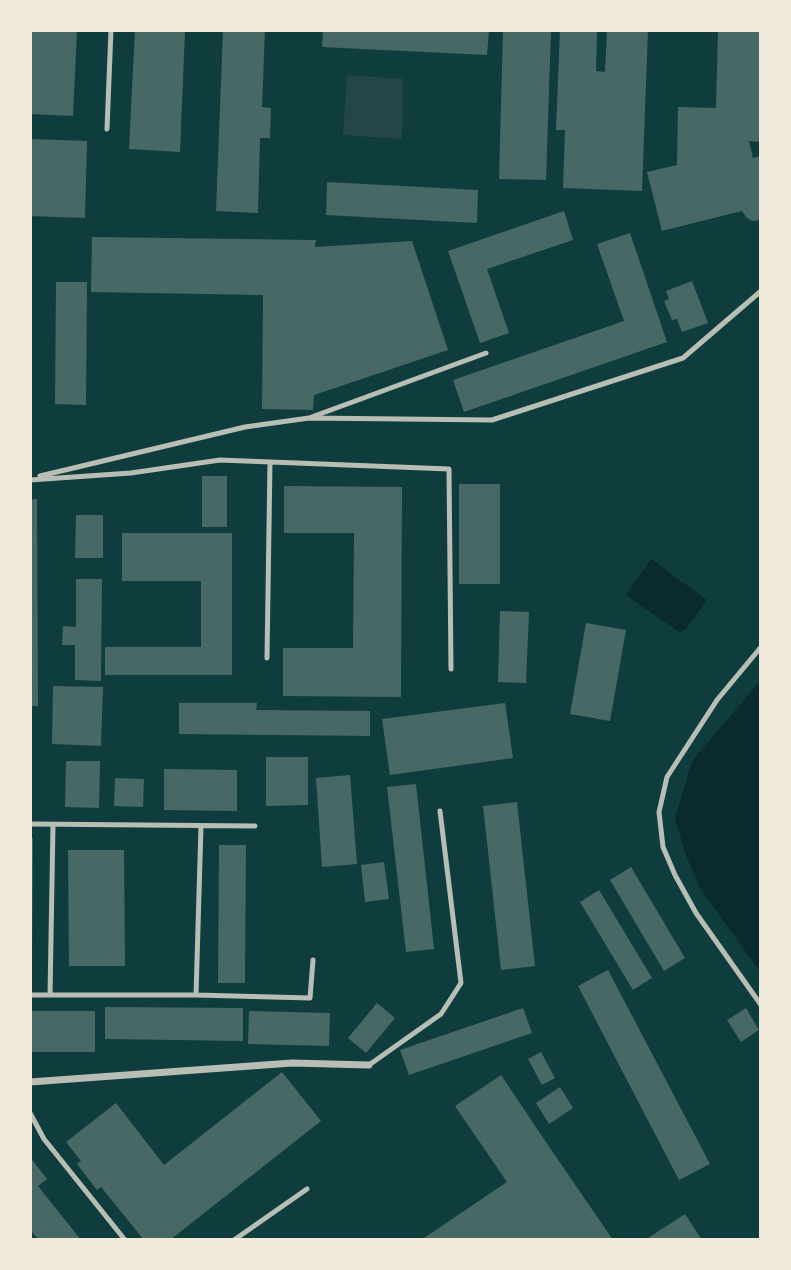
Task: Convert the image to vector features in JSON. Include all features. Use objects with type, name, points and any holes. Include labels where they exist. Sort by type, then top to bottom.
[{"type":"street","points":[[30,1082],[292,1063],[369,1065]]},
{"type":"lane","points":[[107,129],[111,30]]},
{"type":"lane","points":[[30,479],[245,427],[309,418],[492,420],[683,358],[761,291]]},
{"type":"lane","points":[[309,418],[486,353]]},
{"type":"lane","points":[[30,479],[131,473],[220,460],[449,468],[451,669]]},
{"type":"lane","points":[[267,658],[270,462]]},
{"type":"lane","points":[[761,647],[717,700],[667,777],[659,812],[663,847],[675,875],[696,913],[761,1005]]},
{"type":"lane","points":[[369,1065],[441,1014],[461,983],[440,811]]},
{"type":"lane","points":[[30,824],[255,826]]},
{"type":"lane","points":[[50,995],[53,825]]},
{"type":"lane","points":[[196,995],[201,826]]},
{"type":"lane","points":[[30,995],[310,998],[313,960]]},
{"type":"lane","points":[[30,1113],[44,1139],[125,1240]]},
{"type":"lane","points":[[234,1240],[307,1189]]},
{"type":"shaded area","points":[[347,75],[403,79],[402,139],[343,135]]},
{"type":"shaded area","points":[[651,559],[707,600],[686,629],[680,633],[626,595]]},
{"type":"shaded area","points":[[761,680],[761,973],[700,888],[675,819],[692,761]]},
{"type":"building","points":[[30,30],[77,30],[73,116],[30,114]]},
{"type":"building","points":[[135,30],[185,32],[180,152],[129,149]]},
{"type":"building","points":[[223,30],[265,30],[262,107],[271,108],[270,138],[260,138],[258,213],[216,211]]},
{"type":"building","points":[[323,30],[489,30],[487,55],[322,47]]},
{"type":"building","points":[[503,30],[551,30],[546,180],[499,179]]},
{"type":"building","points":[[560,30],[597,30],[596,71],[605,72],[607,30],[648,30],[642,191],[563,188],[565,130],[556,130]]},
{"type":"building","points":[[718,30],[761,30],[761,142],[749,141],[753,158],[761,156],[761,220],[752,221],[742,211],[662,231],[647,172],[677,165],[678,107],[716,108]]},
{"type":"building","points":[[30,139],[87,141],[85,218],[30,216]]},
{"type":"building","points":[[327,182],[478,190],[477,223],[326,215]]},
{"type":"building","points":[[564,211],[573,240],[487,269],[509,333],[480,343],[448,251]]},
{"type":"building","points":[[630,233],[667,342],[464,412],[453,380],[624,321],[597,244]]},
{"type":"building","points":[[92,237],[316,240],[315,247],[412,241],[448,350],[314,395],[313,410],[262,409],[263,295],[91,292]]},
{"type":"building","points":[[692,281],[708,323],[682,332],[677,319],[672,320],[664,301],[669,299],[666,291]]},
{"type":"building","points":[[56,282],[87,282],[86,405],[55,404]]},
{"type":"building","points":[[202,476],[227,476],[227,527],[202,527]]},
{"type":"building","points":[[459,484],[500,484],[500,584],[459,584]]},
{"type":"building","points":[[284,486],[402,487],[401,697],[283,696],[283,648],[353,648],[354,533],[284,533]]},
{"type":"building","points":[[37,499],[38,706],[30,706],[30,500]]},
{"type":"building","points":[[76,515],[103,515],[103,558],[75,558]]},
{"type":"building","points":[[122,533],[232,533],[232,675],[105,675],[105,647],[201,647],[201,581],[122,581]]},
{"type":"building","points":[[76,579],[102,579],[101,681],[75,680],[75,645],[62,645],[63,626],[76,627]]},
{"type":"building","points":[[500,611],[529,612],[526,683],[498,682]]},
{"type":"building","points":[[586,623],[626,630],[610,721],[570,714]]},
{"type":"building","points":[[53,686],[103,687],[101,746],[52,744]]},
{"type":"building","points":[[179,703],[257,703],[256,710],[370,711],[370,736],[179,734]]},
{"type":"building","points":[[505,703],[513,758],[390,775],[382,719]]},
{"type":"building","points":[[266,757],[308,757],[308,805],[266,806]]},
{"type":"building","points":[[66,761],[100,761],[99,808],[65,807]]},
{"type":"building","points":[[164,769],[237,770],[237,811],[164,810]]},
{"type":"building","points":[[350,775],[357,864],[322,867],[316,778]]},
{"type":"building","points":[[115,778],[144,779],[143,807],[114,806]]},
{"type":"building","points":[[416,784],[434,949],[406,952],[387,787]]},
{"type":"building","points":[[517,802],[535,966],[501,970],[483,806]]},
{"type":"building","points":[[30,838],[33,838],[32,970],[30,970]]},
{"type":"building","points":[[219,845],[246,845],[245,983],[218,983]]},
{"type":"building","points":[[68,850],[124,850],[125,966],[69,966]]},
{"type":"building","points":[[384,862],[389,899],[365,902],[361,865]]},
{"type":"building","points":[[631,867],[685,958],[664,971],[610,880]]},
{"type":"building","points":[[599,890],[652,978],[633,990],[580,902]]},
{"type":"building","points":[[608,970],[710,1164],[679,1180],[578,986]]},
{"type":"building","points":[[377,1003],[395,1018],[366,1053],[348,1038]]},
{"type":"building","points":[[105,1007],[243,1008],[243,1041],[105,1039]]},
{"type":"building","points":[[523,1008],[532,1033],[409,1075],[400,1050]]},
{"type":"building","points":[[746,1008],[759,1030],[741,1042],[727,1020]]},
{"type":"building","points":[[30,1011],[95,1011],[95,1052],[30,1052]]},
{"type":"building","points":[[249,1011],[330,1013],[329,1046],[248,1044]]},
{"type":"building","points":[[541,1052],[555,1078],[542,1085],[528,1059]]},
{"type":"building","points":[[282,1072],[321,1121],[170,1240],[144,1240],[101,1187],[97,1190],[77,1164],[81,1161],[66,1142],[116,1103],[164,1165]]},
{"type":"building","points":[[501,1075],[613,1240],[421,1240],[507,1182],[455,1106]]},
{"type":"building","points":[[560,1087],[573,1108],[549,1124],[536,1103]]},
{"type":"building","points":[[30,1157],[47,1179],[38,1186],[81,1240],[39,1240],[30,1230]]},
{"type":"building","points":[[685,1214],[702,1240],[645,1240]]}]
